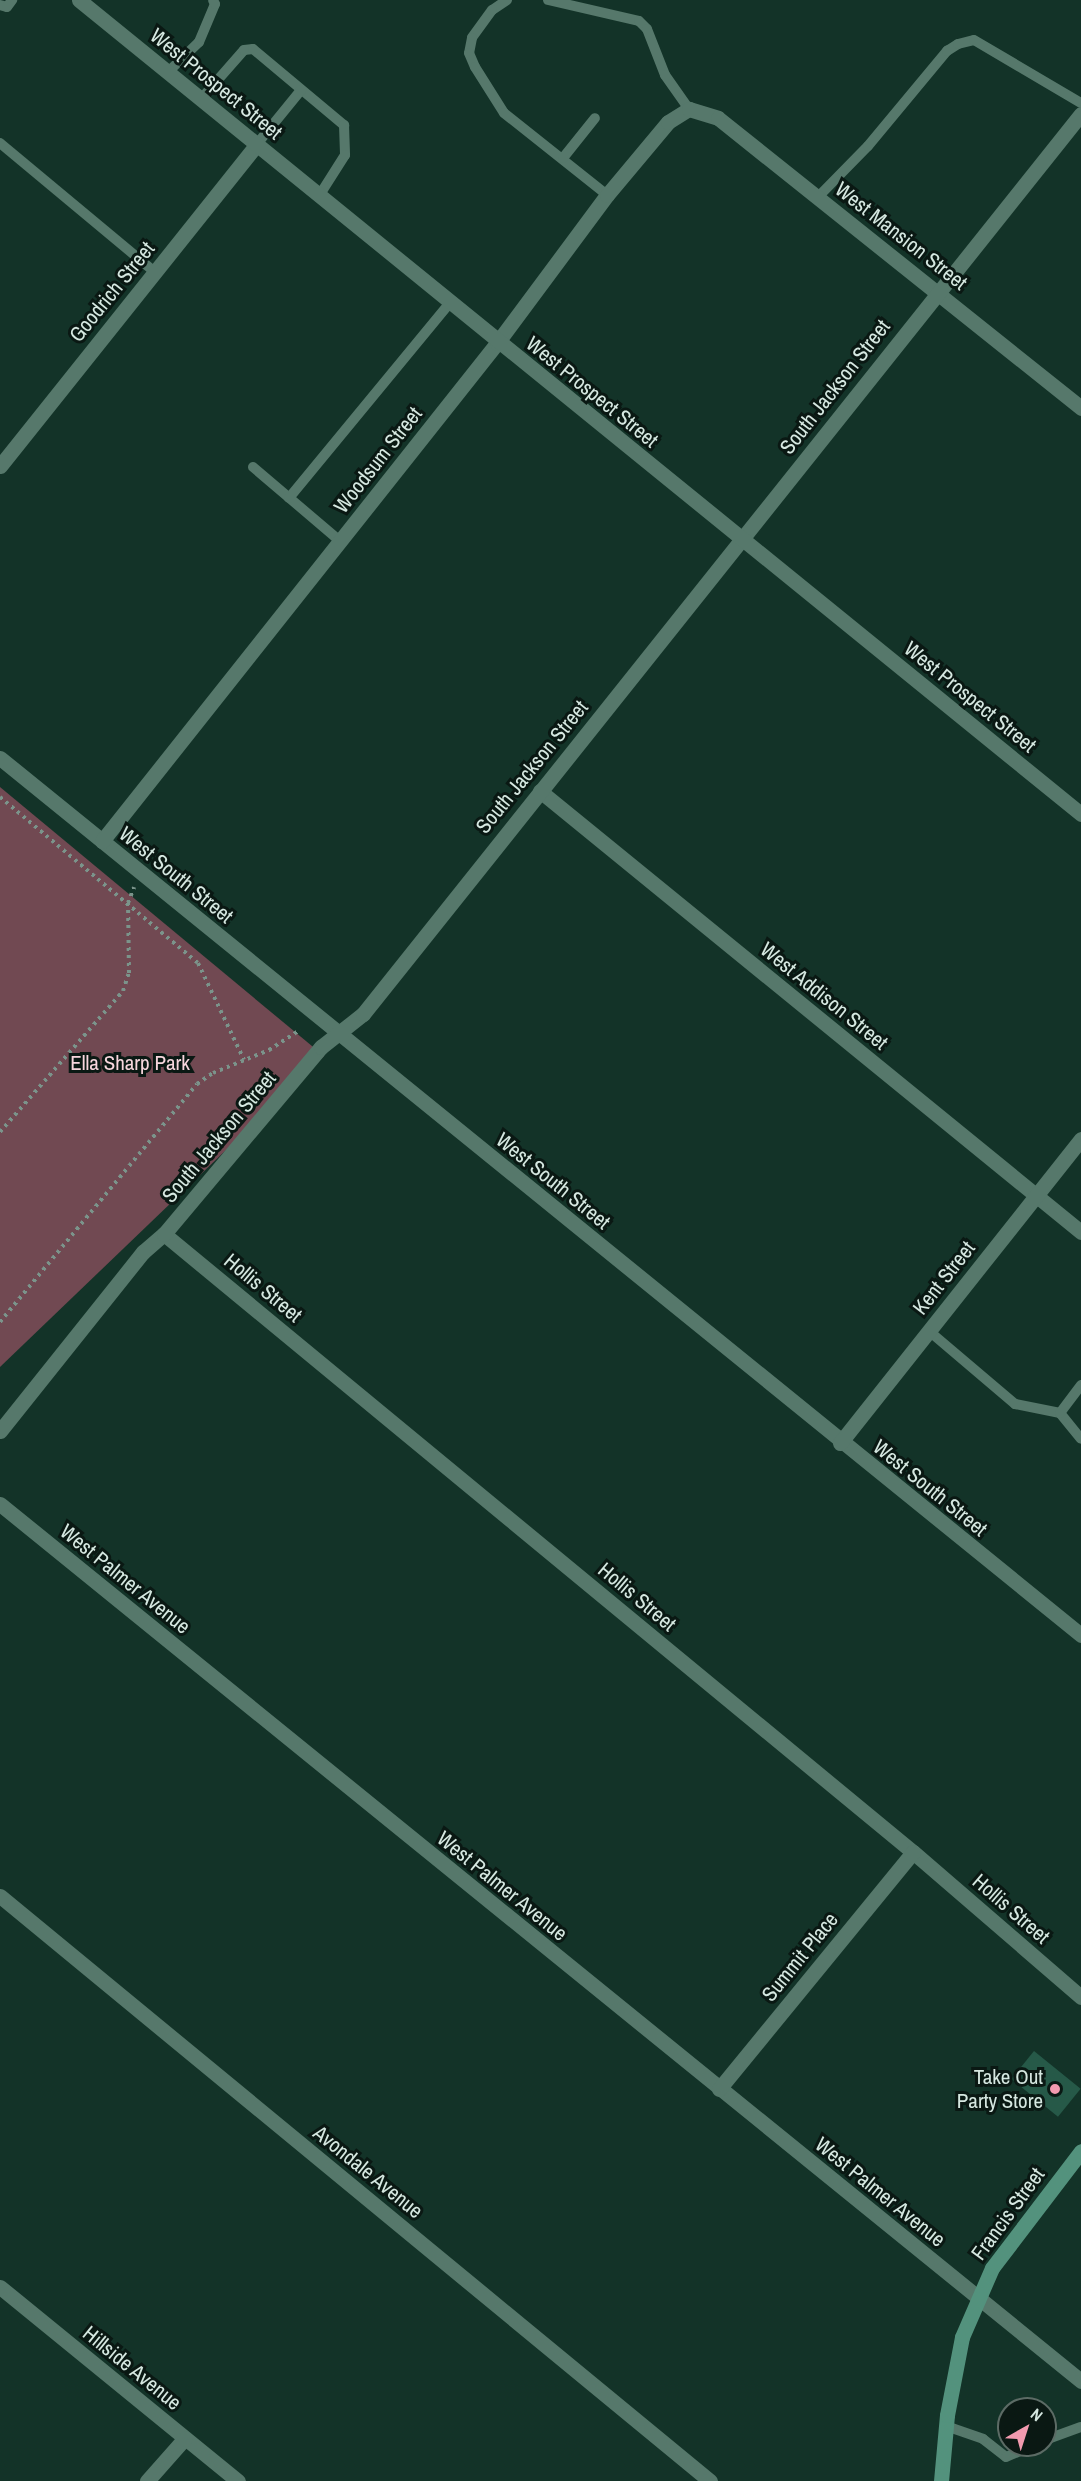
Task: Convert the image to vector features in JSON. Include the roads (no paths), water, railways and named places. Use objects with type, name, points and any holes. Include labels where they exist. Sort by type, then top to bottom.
[{"type":"main road","name":"Francis Street","points":[[941,2481],[955,2363],[992,2268],[1081,2151]]},
{"type":"street","name":"West Prospect Street","points":[[79,0],[497,343],[743,539],[1081,814]]},
{"type":"street","name":"Woodsum Street","points":[[102,841],[497,343],[607,195],[668,122],[689,109]]},
{"type":"street","name":"West Mansion Street","points":[[689,109],[718,118],[937,290],[1081,408]]},
{"type":"street","name":"South Jackson Street","points":[[0,1431],[143,1252],[164,1234],[321,1047],[363,1014],[743,539],[937,290],[1081,114]]},
{"type":"street","name":"Goodrich Street","points":[[0,466],[257,144]]},
{"type":"street","name":"West South Street","points":[[0,758],[840,1443],[1079,1628]]},
{"type":"street","name":"West Addison Street","points":[[540,791],[1081,1232]]},
{"type":"street","name":"Kent Street","points":[[840,1443],[1081,1138]]},
{"type":"street","name":"Hollis Street","points":[[164,1234],[913,1852],[1081,1997]]},
{"type":"street","name":"West Palmer Avenue","points":[[0,1504],[1081,2381]]},
{"type":"street","name":"Summit Place","points":[[719,2089],[913,1852]]},
{"type":"street","name":"Avondale Avenue","points":[[0,1896],[710,2481]]},
{"type":"street","name":"Hillside Avenue","points":[[0,2287],[238,2481]]},
{"type":"street","points":[[147,2481],[185,2438]]},
{"type":"lane","points":[[0,5],[7,7],[12,0]]},
{"type":"lane","points":[[168,72],[199,42],[215,4],[213,0]]},
{"type":"lane","points":[[507,0],[481,22],[470,53],[504,113],[607,195]]},
{"type":"lane","points":[[548,0],[639,21],[647,29],[665,75],[689,109]]},
{"type":"lane","points":[[818,197],[867,146],[947,51],[958,44],[974,40],[1081,103]]},
{"type":"lane","points":[[201,99],[244,50],[253,49],[344,125],[345,155],[319,196]]},
{"type":"lane","points":[[257,144],[302,90]]},
{"type":"lane","points":[[562,158],[595,118]]},
{"type":"lane","points":[[0,143],[155,272]]},
{"type":"lane","points":[[289,498],[450,303]]},
{"type":"lane","points":[[253,467],[340,541]]},
{"type":"lane","points":[[929,1331],[1016,1404],[1060,1413],[1081,1439]]},
{"type":"lane","points":[[1060,1413],[1081,1385]]},
{"type":"lane","points":[[946,2426],[983,2439],[997,2450]]},
{"type":"lane","points":[[1057,2436],[1081,2427]]},
{"type":"place","name":"Take Out Party Store","points":[[1055,2089]]},
{"type":"park label","name":"Ella Sharp Park","points":[[130,1063]]}]
